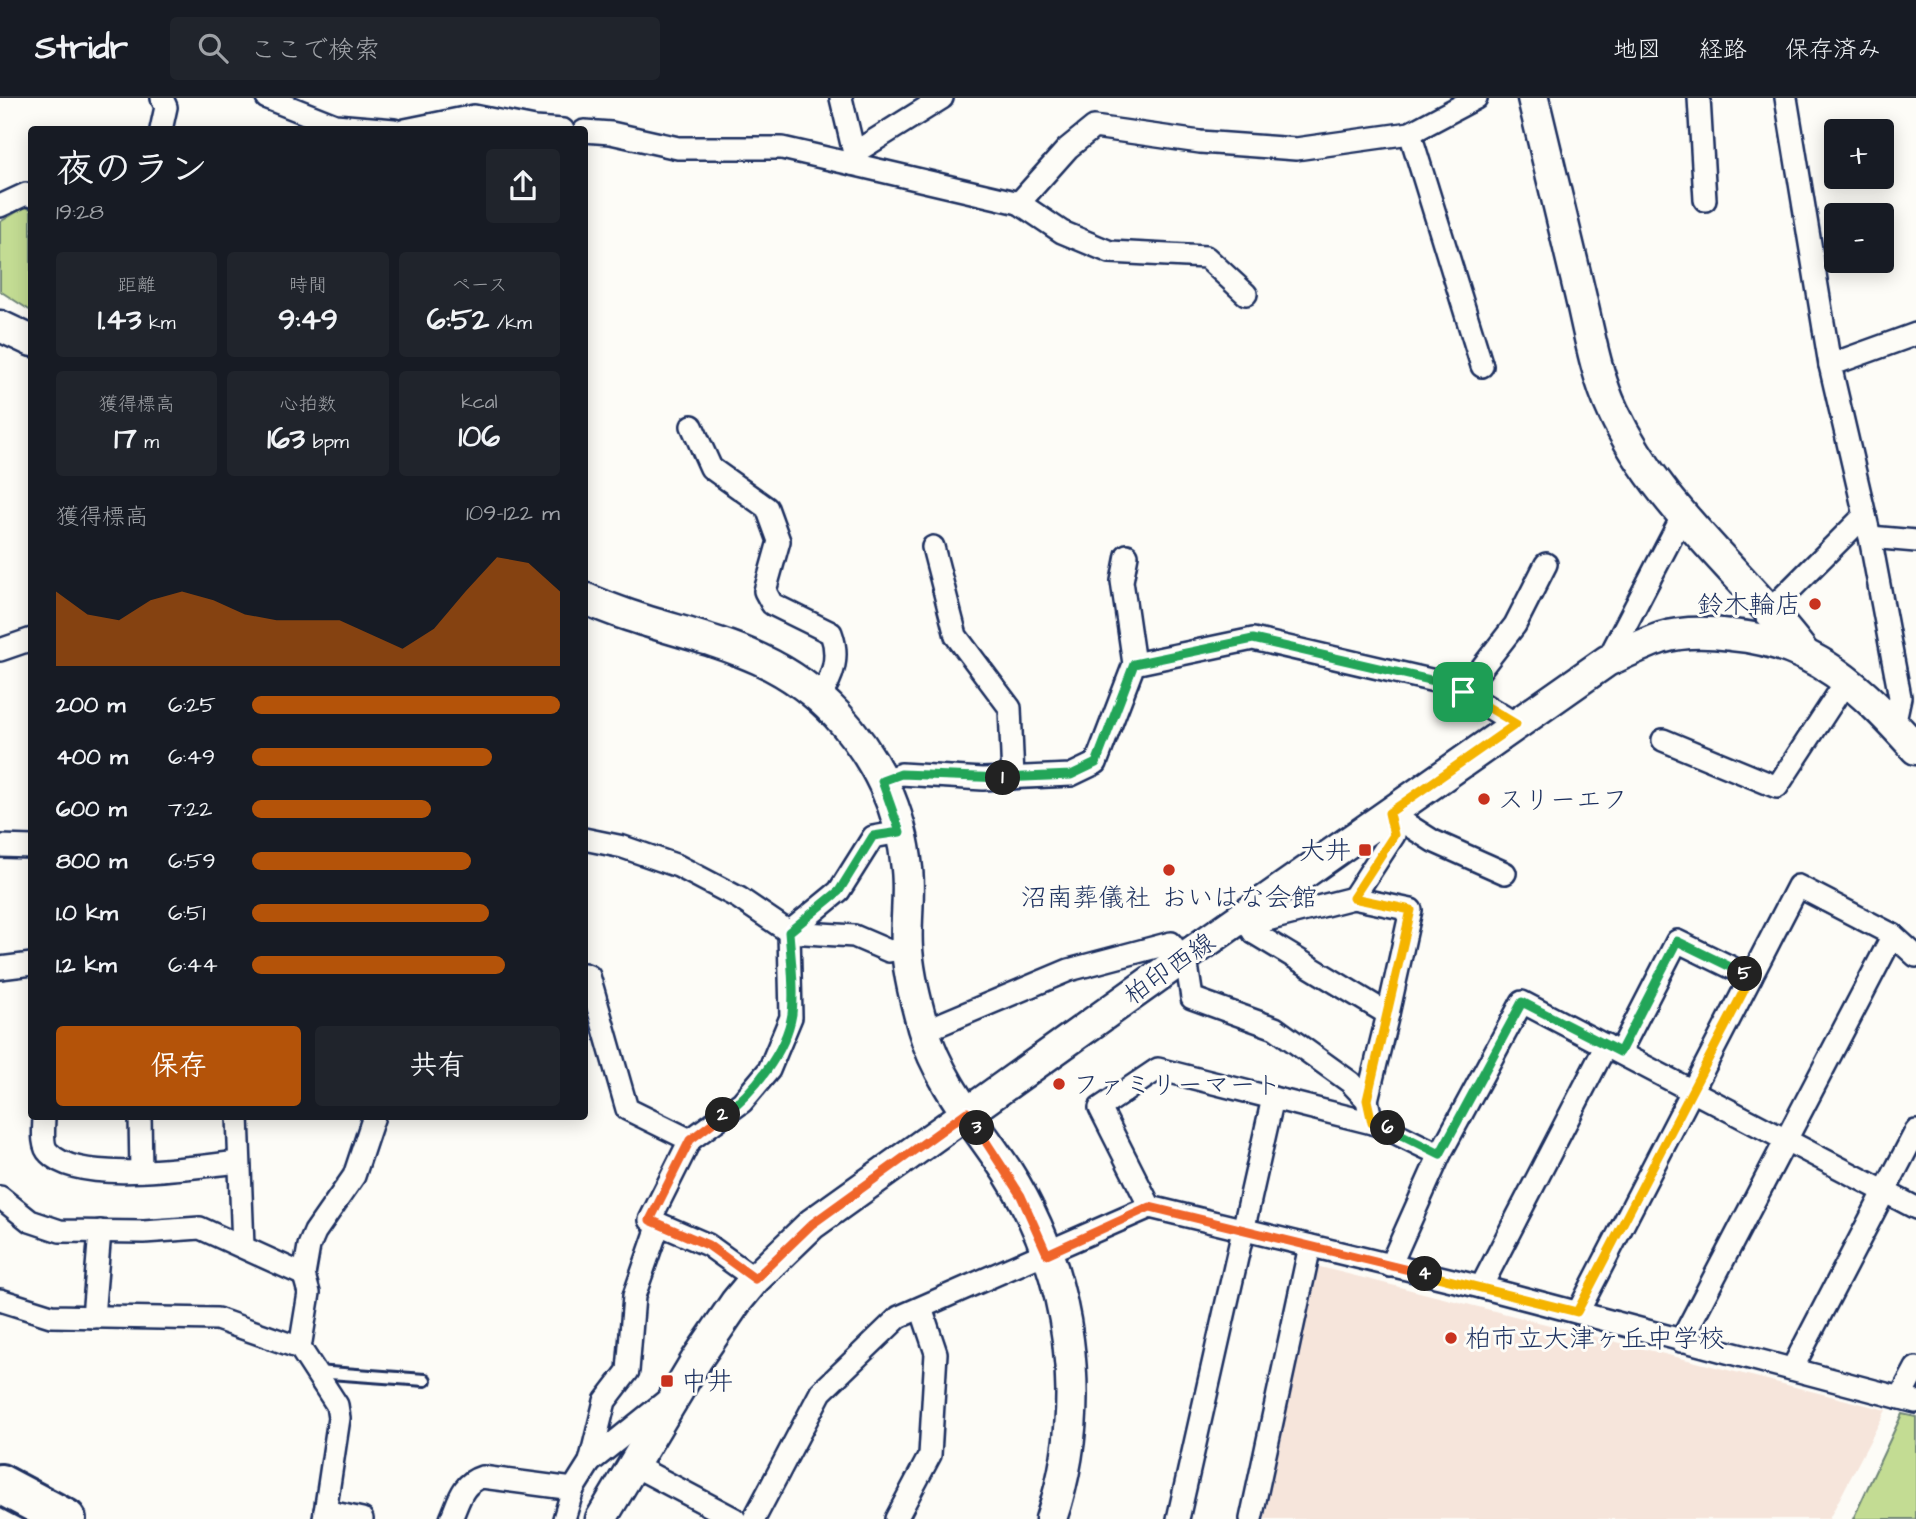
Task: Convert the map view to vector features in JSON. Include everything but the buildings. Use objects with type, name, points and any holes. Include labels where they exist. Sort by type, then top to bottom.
[{"type":"highway","points":[[0,1484],[66,1519]]},
{"type":"highway","points":[[0,1511],[16,1519]]},
{"type":"street","points":[[162,98],[166,107],[162,126]]},
{"type":"street","points":[[267,98],[335,125],[347,126]]},
{"type":"street","points":[[841,98],[853,159]]},
{"type":"street","points":[[853,159],[942,98]]},
{"type":"street","points":[[1020,203],[1068,148],[1094,127],[1200,142],[1296,149],[1410,133],[1476,98]]},
{"type":"street","points":[[1533,98],[1592,344],[1612,410],[1640,459],[1682,517],[1770,610],[1803,652]]},
{"type":"street","points":[[1699,98],[1705,200]]},
{"type":"street","points":[[1786,98],[1830,365],[1870,537],[1900,697],[1894,725]]},
{"type":"street","points":[[425,126],[474,116],[525,126]]},
{"type":"street","points":[[588,131],[611,133],[678,148],[782,148],[853,159],[1020,203],[1062,232],[1110,252],[1206,257],[1246,294]]},
{"type":"street","points":[[1410,133],[1482,366]]},
{"type":"street","points":[[0,206],[28,195]]},
{"type":"street","points":[[0,326],[28,339]]},
{"type":"street","points":[[1830,365],[1916,334]]},
{"type":"street","points":[[692,426],[711,468],[767,508],[779,541],[765,591],[772,604],[831,634],[838,651],[829,683],[819,698]]},
{"type":"street","points":[[1770,610],[1865,515]]},
{"type":"street","points":[[1607,661],[1682,517]]},
{"type":"street","points":[[1870,537],[1916,541]]},
{"type":"street","points":[[933,547],[956,636],[1010,708],[1013,778]]},
{"type":"street","points":[[882,781],[901,774],[983,779],[1071,775],[1096,763],[1134,664],[1122,581],[1127,555]]},
{"type":"street","points":[[1463,692],[1515,625],[1546,564]]},
{"type":"street","points":[[588,606],[719,640],[757,656],[793,677],[819,698],[851,731],[882,781],[900,832],[908,885],[907,948],[924,1031],[936,1061],[1014,1184],[1047,1254],[1061,1299],[1072,1380],[1068,1439],[1051,1519]]},
{"type":"street","name":"柏印西線","points":[[601,1519],[722,1322],[755,1279],[812,1224],[1182,958],[1248,925],[1389,813],[1607,661],[1663,637],[1690,633],[1748,636],[1803,652],[1847,680],[1916,749]]},
{"type":"street","points":[[1134,664],[1253,639],[1452,685],[1516,724]]},
{"type":"street","points":[[0,650],[28,640]]},
{"type":"street","points":[[1663,740],[1777,787],[1847,680]]},
{"type":"street","points":[[1389,813],[1433,841],[1505,873]]},
{"type":"street","points":[[1353,898],[1394,835],[1389,813]]},
{"type":"street","points":[[789,932],[839,891],[873,836],[900,832]]},
{"type":"street","points":[[588,840],[623,846],[678,866],[739,898],[789,932],[854,936],[889,951],[907,948]]},
{"type":"street","points":[[0,846],[28,847]]},
{"type":"street","points":[[1577,1312],[1798,886],[1892,935],[1916,956]]},
{"type":"street","points":[[1248,925],[1353,898],[1411,910],[1367,1100],[1372,1123]]},
{"type":"street","points":[[1248,925],[1388,1014]]},
{"type":"street","points":[[755,1279],[708,1245],[650,1220],[690,1140],[742,1102],[769,1070],[792,1017],[789,932]]},
{"type":"street","points":[[1681,1341],[1892,935]]},
{"type":"street","points":[[1482,1287],[1613,1048],[1677,941],[1751,977]]},
{"type":"street","points":[[924,1031],[1069,970],[1157,944],[1171,943],[1187,965],[1192,998],[1275,1028],[1350,1082],[1367,1100]]},
{"type":"street","points":[[0,968],[28,964]]},
{"type":"street","points":[[588,976],[626,1110],[690,1140]]},
{"type":"street","points":[[1390,1266],[1440,1154],[1522,1002],[1787,1138],[1916,1208]]},
{"type":"street","points":[[1150,1207],[1100,1108],[1158,1069],[1372,1123],[1399,1132],[1418,1145],[1440,1154]]},
{"type":"street","points":[[1178,1519],[1273,1098]]},
{"type":"street","points":[[44,1120],[45,1148],[50,1155],[94,1172],[141,1171],[239,1162]]},
{"type":"street","points":[[140,1120],[141,1171]]},
{"type":"street","points":[[238,1120],[243,1247]]},
{"type":"street","points":[[300,1348],[309,1293],[304,1275],[314,1232],[354,1176],[373,1120]]},
{"type":"street","points":[[1792,1369],[1916,1131]]},
{"type":"street","points":[[0,1197],[30,1221],[60,1231],[200,1228],[304,1275]]},
{"type":"street","points":[[754,1519],[821,1392],[899,1317],[1150,1207],[1482,1287],[1908,1400],[1916,1368]]},
{"type":"street","points":[[564,1519],[573,1489],[590,1462],[606,1401],[628,1371],[634,1296],[659,1224]]},
{"type":"street","points":[[93,1317],[100,1231]]},
{"type":"street","points":[[1251,1519],[1310,1247]]},
{"type":"street","points":[[0,1300],[51,1316],[217,1319],[300,1348],[337,1405],[339,1418],[324,1515],[362,1519]]},
{"type":"street","points":[[896,1519],[930,1455],[936,1353],[921,1308]]},
{"type":"street","points":[[590,1462],[676,1393]]},
{"type":"street","points":[[633,1465],[735,1519]]},
{"type":"street","points":[[451,1519],[464,1489],[471,1480],[482,1477],[573,1489]]},
{"type":"lane","points":[[316,1372],[425,1380]]},
{"type":"shaded area","name":"柏市立大津ヶ丘中学校","points":[[1316,1266],[1886,1410],[1829,1519],[1260,1519]]},
{"type":"green space","points":[[25,207],[28,208],[28,309],[0,291],[0,222]]},
{"type":"green space","points":[[1902,1414],[1916,1417],[1916,1519],[1853,1519]]},
{"type":"place","name":"鈴木輪店","points":[[1815,604]]},
{"type":"place","name":"スリーエフ","points":[[1484,799]]},
{"type":"place","name":"大井","points":[[1365,850]]},
{"type":"place","name":"沼南葬儀社 おいはな会館","points":[[1169,870]]},
{"type":"place","name":"ファミリーマート","points":[[1059,1084]]},
{"type":"place","name":"柏市立大津ヶ丘中学校","points":[[1451,1338]]},
{"type":"place","name":"中井","points":[[667,1381]]},
{"type":"route","points":[[1253,639],[1452,685],[1463,692],[1516,724],[1389,813],[1394,835],[1353,898],[1411,910],[1367,1100],[1372,1123],[1399,1132],[1418,1145],[1440,1154],[1522,1002],[1620,1052],[1677,941],[1751,977],[1577,1312],[1150,1207],[1047,1254],[1021,1196],[967,1112],[812,1224],[755,1279],[708,1245],[650,1220],[690,1140],[742,1102],[769,1070],[792,1017],[789,932],[839,891],[873,836],[900,832],[891,799],[882,781],[901,774],[983,779],[1071,775],[1096,763],[1134,664],[1253,639]]}]
